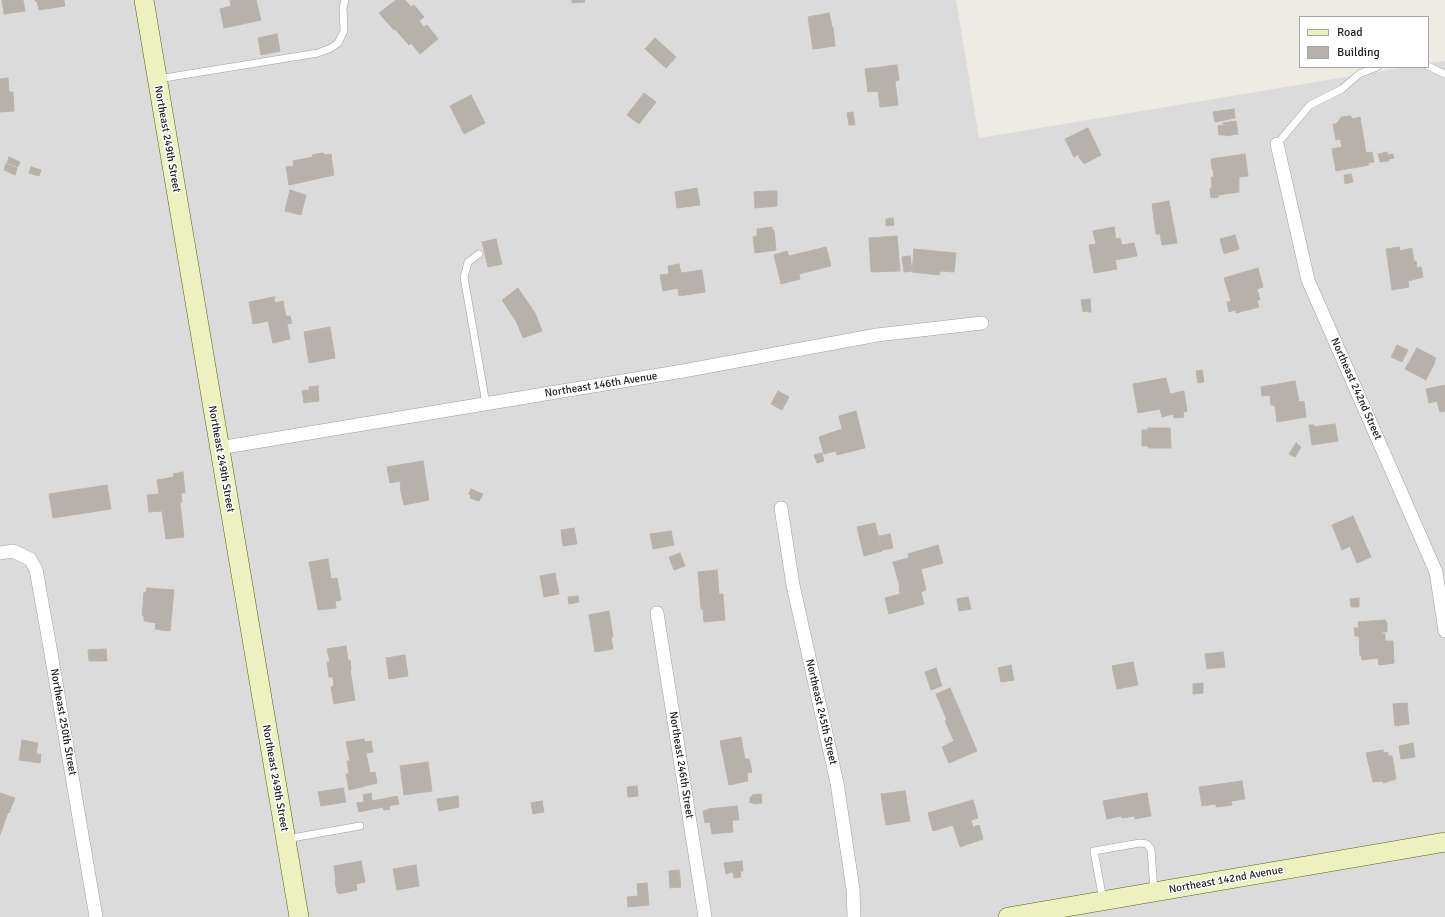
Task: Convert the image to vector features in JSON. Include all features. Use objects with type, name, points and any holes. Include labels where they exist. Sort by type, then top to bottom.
[{"type":"street","name":"Northeast 249th Street","points":[[144,0],[299,917]]},
{"type":"street","name":"Northeast 242nd Street","points":[[1277,144],[1308,280],[1436,572],[1445,631]]},
{"type":"street","name":"Northeast 146th Avenue","points":[[219,448],[683,371],[877,334],[982,323]]},
{"type":"street","name":"Northeast 245th Street","points":[[781,508],[793,585],[837,783],[853,889],[854,917]]},
{"type":"street","name":"Northeast 250th Street","points":[[0,553],[13,551],[30,559],[36,569],[54,666],[96,917]]},
{"type":"street","name":"Northeast 246th Street","points":[[657,613],[705,917]]},
{"type":"street","name":"Northeast 142nd Avenue","points":[[1008,917],[1445,842]]},
{"type":"lane","points":[[157,79],[318,53],[331,48],[338,43],[344,31],[343,8],[345,0]]},
{"type":"lane","points":[[1429,66],[1445,74]]},
{"type":"lane","points":[[1277,144],[1310,105],[1342,89],[1359,74],[1374,68]]},
{"type":"lane","points":[[480,254],[468,262],[464,277],[486,404]]},
{"type":"lane","points":[[286,839],[360,826]]},
{"type":"lane","points":[[1104,900],[1094,852],[1140,843],[1147,844],[1151,849],[1154,892]]},
{"type":"shaded area","points":[[0,0],[956,0],[979,138],[1400,68],[1429,68],[1429,63],[1445,61],[1445,917],[0,917]]},
{"type":"building","points":[[2,0],[23,0],[25,11],[4,14]]},
{"type":"building","points":[[35,0],[64,0],[65,6],[39,10],[37,1],[36,2]]},
{"type":"building","points":[[230,0],[256,0],[261,20],[224,28],[220,9],[231,6]]},
{"type":"building","points":[[396,0],[405,0],[411,7],[414,5],[424,17],[419,21],[424,27],[427,25],[438,39],[420,54],[411,43],[409,45],[395,29],[394,30],[379,13]]},
{"type":"building","points":[[572,0],[584,0],[585,2],[572,3]]},
{"type":"building","points":[[829,13],[833,27],[835,46],[813,49],[808,17]]},
{"type":"building","points":[[277,34],[280,51],[261,55],[258,38]]},
{"type":"building","points":[[655,38],[676,57],[666,68],[645,49]]},
{"type":"building","points":[[897,65],[899,80],[895,81],[898,105],[880,107],[878,91],[868,92],[865,69]]},
{"type":"building","points":[[8,78],[9,92],[13,92],[14,111],[0,112],[0,79]]},
{"type":"building","points":[[644,93],[656,102],[639,124],[627,115]]},
{"type":"building","points":[[471,95],[485,123],[464,134],[450,106]]},
{"type":"building","points":[[1234,109],[1235,118],[1215,122],[1213,112]]},
{"type":"building","points":[[853,112],[855,125],[849,125],[847,113]]},
{"type":"building","points":[[1350,116],[1353,119],[1360,117],[1366,153],[1372,152],[1374,162],[1368,163],[1369,165],[1336,171],[1332,149],[1342,147],[1340,139],[1336,140],[1333,124],[1337,124],[1341,117]]},
{"type":"building","points":[[1236,121],[1238,134],[1225,136],[1219,135],[1218,126],[1224,125],[1223,123]]},
{"type":"building","points":[[1088,128],[1101,155],[1084,164],[1079,157],[1079,154],[1074,157],[1065,139]]},
{"type":"building","points":[[1387,152],[1388,155],[1393,154],[1394,158],[1389,159],[1389,161],[1380,162],[1378,154]]},
{"type":"building","points":[[323,153],[324,155],[331,154],[334,175],[289,185],[286,167],[294,166],[293,161],[313,157],[312,155]]},
{"type":"building","points":[[1245,154],[1248,176],[1239,177],[1239,192],[1218,195],[1219,197],[1211,198],[1211,177],[1214,177],[1211,159]]},
{"type":"building","points":[[9,157],[20,162],[18,167],[7,163]]},
{"type":"building","points":[[6,164],[17,168],[15,175],[4,170]]},
{"type":"building","points":[[31,167],[41,170],[39,176],[29,173]]},
{"type":"building","points":[[1351,174],[1353,182],[1345,184],[1344,175]]},
{"type":"building","points":[[697,188],[700,205],[677,208],[675,192]]},
{"type":"building","points":[[290,190],[306,195],[301,215],[285,211]]},
{"type":"building","points":[[777,191],[777,206],[755,208],[754,192]]},
{"type":"building","points":[[1169,201],[1177,243],[1162,245],[1160,234],[1156,234],[1152,204]]},
{"type":"building","points":[[893,218],[894,225],[886,226],[886,219]]},
{"type":"building","points":[[772,227],[772,230],[774,230],[776,250],[755,253],[753,237],[757,236],[757,229]]},
{"type":"building","points":[[1114,227],[1116,239],[1120,238],[1122,245],[1134,243],[1137,256],[1115,260],[1117,269],[1094,273],[1089,245],[1096,244],[1093,231]]},
{"type":"building","points":[[1235,235],[1239,249],[1224,254],[1220,239]]},
{"type":"building","points":[[897,236],[900,271],[871,272],[869,238]]},
{"type":"building","points":[[496,239],[502,264],[488,267],[482,242]]},
{"type":"building","points":[[826,247],[831,266],[799,274],[800,279],[781,284],[774,255],[787,251],[789,256]]},
{"type":"building","points":[[1399,247],[1400,251],[1412,248],[1414,262],[1416,261],[1417,268],[1421,267],[1423,277],[1408,281],[1409,287],[1392,290],[1386,249]]},
{"type":"building","points":[[914,249],[956,253],[954,272],[940,271],[939,275],[912,272]]},
{"type":"building","points":[[910,256],[912,271],[904,272],[902,257]]},
{"type":"building","points":[[679,264],[681,273],[702,270],[705,292],[679,296],[678,288],[663,291],[660,275],[669,274],[668,266]]},
{"type":"building","points":[[1258,268],[1263,287],[1257,289],[1260,300],[1257,300],[1259,307],[1236,313],[1235,310],[1229,312],[1227,302],[1231,301],[1224,278]]},
{"type":"building","points":[[518,288],[535,313],[542,331],[523,338],[516,321],[502,300]]},
{"type":"building","points":[[274,297],[275,303],[283,301],[286,316],[290,316],[292,323],[287,324],[290,339],[273,343],[268,321],[253,324],[249,302]]},
{"type":"building","points":[[1090,299],[1091,312],[1083,312],[1081,300]]},
{"type":"building","points":[[330,327],[335,358],[309,363],[304,332]]},
{"type":"building","points":[[1397,345],[1408,350],[1402,362],[1391,357]]},
{"type":"building","points":[[1417,348],[1436,358],[1426,380],[1405,369]]},
{"type":"building","points":[[1202,370],[1204,382],[1198,383],[1196,371]]},
{"type":"building","points":[[1166,378],[1170,394],[1184,391],[1187,411],[1183,412],[1184,417],[1174,418],[1173,414],[1162,417],[1160,409],[1138,413],[1133,384]]},
{"type":"building","points":[[1295,381],[1299,402],[1304,401],[1306,417],[1277,422],[1275,406],[1271,405],[1270,395],[1262,396],[1261,387]]},
{"type":"building","points":[[1445,385],[1445,411],[1440,412],[1437,401],[1429,403],[1426,389]]},
{"type":"building","points":[[318,386],[319,401],[311,402],[309,387]]},
{"type":"building","points":[[309,390],[310,402],[304,403],[302,391]]},
{"type":"building","points":[[778,391],[789,397],[782,410],[771,404]]},
{"type":"building","points":[[856,411],[865,448],[837,455],[836,451],[824,454],[819,437],[842,429],[839,416]]},
{"type":"building","points":[[1335,424],[1338,441],[1312,445],[1309,425],[1314,425],[1314,427]]},
{"type":"building","points":[[1148,428],[1170,428],[1171,448],[1148,448],[1148,446],[1142,446],[1142,430],[1148,430]]},
{"type":"building","points":[[1296,443],[1301,447],[1295,457],[1289,454]]},
{"type":"building","points":[[822,453],[824,461],[817,463],[814,455]]},
{"type":"building","points":[[423,461],[429,500],[404,505],[400,481],[390,483],[387,467]]},
{"type":"building","points":[[183,472],[185,493],[181,493],[182,502],[180,503],[184,537],[166,539],[162,511],[149,512],[147,495],[159,494],[157,480],[174,477],[173,474]]},
{"type":"building","points":[[107,485],[111,509],[53,518],[49,494]]},
{"type":"building","points":[[471,489],[483,494],[479,501],[470,498],[471,495],[469,494]]},
{"type":"building","points":[[1353,516],[1371,557],[1357,563],[1350,546],[1342,550],[1332,525]]},
{"type":"building","points":[[875,523],[882,551],[864,556],[857,527]]},
{"type":"building","points":[[574,528],[577,544],[563,546],[561,530]]},
{"type":"building","points":[[671,531],[674,545],[653,549],[650,534]]},
{"type":"building","points":[[890,534],[893,548],[882,550],[879,536]]},
{"type":"building","points":[[938,545],[943,563],[921,569],[926,590],[921,592],[924,604],[889,614],[885,598],[900,594],[900,587],[893,562],[909,558],[908,554]]},
{"type":"building","points":[[680,553],[685,566],[674,570],[669,557]]},
{"type":"building","points":[[328,559],[331,579],[337,578],[341,600],[335,601],[336,608],[318,610],[309,562]]},
{"type":"building","points":[[717,570],[719,594],[723,594],[725,620],[704,622],[703,609],[701,609],[698,572]]},
{"type":"building","points":[[555,573],[559,594],[544,597],[540,576]]},
{"type":"building","points":[[147,588],[174,590],[170,631],[155,629],[156,623],[144,621],[144,616],[142,615],[143,606],[145,606],[143,605],[144,592],[146,593]]},
{"type":"building","points":[[578,596],[579,602],[569,604],[568,597]]},
{"type":"building","points":[[968,597],[971,609],[959,611],[957,599]]},
{"type":"building","points":[[1359,598],[1359,607],[1351,607],[1350,599]]},
{"type":"building","points":[[609,611],[613,637],[611,637],[613,649],[595,652],[589,615]]},
{"type":"building","points":[[1385,620],[1387,623],[1387,632],[1382,632],[1382,634],[1385,634],[1385,641],[1393,641],[1394,663],[1379,665],[1378,658],[1362,660],[1361,655],[1360,656],[1359,636],[1355,636],[1354,628],[1359,628],[1358,622]]},
{"type":"building","points":[[346,646],[348,660],[350,660],[355,700],[334,704],[331,687],[334,686],[333,677],[329,677],[327,662],[330,662],[327,649]]},
{"type":"building","points":[[106,649],[107,661],[89,661],[88,650]]},
{"type":"building","points":[[1223,652],[1225,667],[1207,669],[1205,654]]},
{"type":"building","points":[[405,655],[408,676],[389,679],[386,658]]},
{"type":"building","points":[[1133,662],[1138,685],[1117,689],[1112,666]]},
{"type":"building","points":[[1011,665],[1014,680],[1001,682],[998,668]]},
{"type":"building","points":[[936,668],[942,686],[931,690],[925,672]]},
{"type":"building","points":[[1203,683],[1203,693],[1193,694],[1193,684]]},
{"type":"building","points":[[950,688],[977,751],[949,763],[942,747],[954,741],[945,721],[947,720],[936,694]]},
{"type":"building","points":[[1407,703],[1409,724],[1395,726],[1393,704]]},
{"type":"building","points":[[741,737],[745,759],[749,759],[752,772],[747,773],[748,781],[729,785],[720,741]]},
{"type":"building","points":[[364,739],[365,742],[371,741],[373,752],[366,753],[370,773],[375,772],[377,783],[349,790],[346,774],[349,774],[347,761],[350,761],[346,742]]},
{"type":"building","points":[[22,740],[38,743],[36,754],[41,754],[40,763],[19,760]]},
{"type":"building","points":[[1413,743],[1415,757],[1401,759],[1399,746]]},
{"type":"building","points":[[1383,750],[1383,753],[1388,752],[1388,756],[1392,756],[1396,779],[1383,783],[1383,781],[1373,782],[1366,753]]},
{"type":"building","points":[[428,762],[432,791],[404,795],[400,766]]},
{"type":"building","points":[[1242,781],[1245,799],[1231,801],[1232,805],[1216,807],[1216,804],[1202,806],[1199,787]]},
{"type":"building","points":[[637,786],[638,796],[628,797],[627,787]]},
{"type":"building","points":[[343,788],[346,802],[321,806],[318,792]]},
{"type":"building","points":[[905,791],[910,821],[886,825],[881,794]]},
{"type":"building","points":[[0,793],[15,798],[9,813],[8,812],[0,835]]},
{"type":"building","points":[[371,793],[372,801],[397,796],[399,804],[389,806],[390,809],[384,810],[383,807],[359,812],[357,803],[364,802],[363,795]]},
{"type":"building","points":[[1147,793],[1151,816],[1135,819],[1135,816],[1122,818],[1121,816],[1107,819],[1103,801]]},
{"type":"building","points":[[761,794],[762,803],[750,803],[750,797],[752,797],[752,795]]},
{"type":"building","points":[[458,796],[459,807],[439,811],[437,799]]},
{"type":"building","points":[[973,800],[978,818],[971,820],[973,827],[979,825],[983,839],[960,847],[953,825],[933,831],[928,813]]},
{"type":"building","points":[[542,801],[544,812],[533,814],[531,803]]},
{"type":"building","points":[[737,806],[739,820],[732,820],[733,832],[712,834],[710,822],[705,823],[703,811],[708,809]]},
{"type":"building","points":[[361,861],[365,882],[356,884],[357,890],[339,894],[338,892],[337,893],[334,866]]},
{"type":"building","points":[[742,861],[743,871],[740,871],[741,877],[734,878],[733,872],[726,874],[724,863]]},
{"type":"building","points":[[416,865],[419,886],[397,890],[393,869]]},
{"type":"building","points":[[679,870],[681,887],[670,888],[669,871]]},
{"type":"building","points":[[647,883],[649,905],[628,907],[627,897],[638,896],[637,884]]}]
